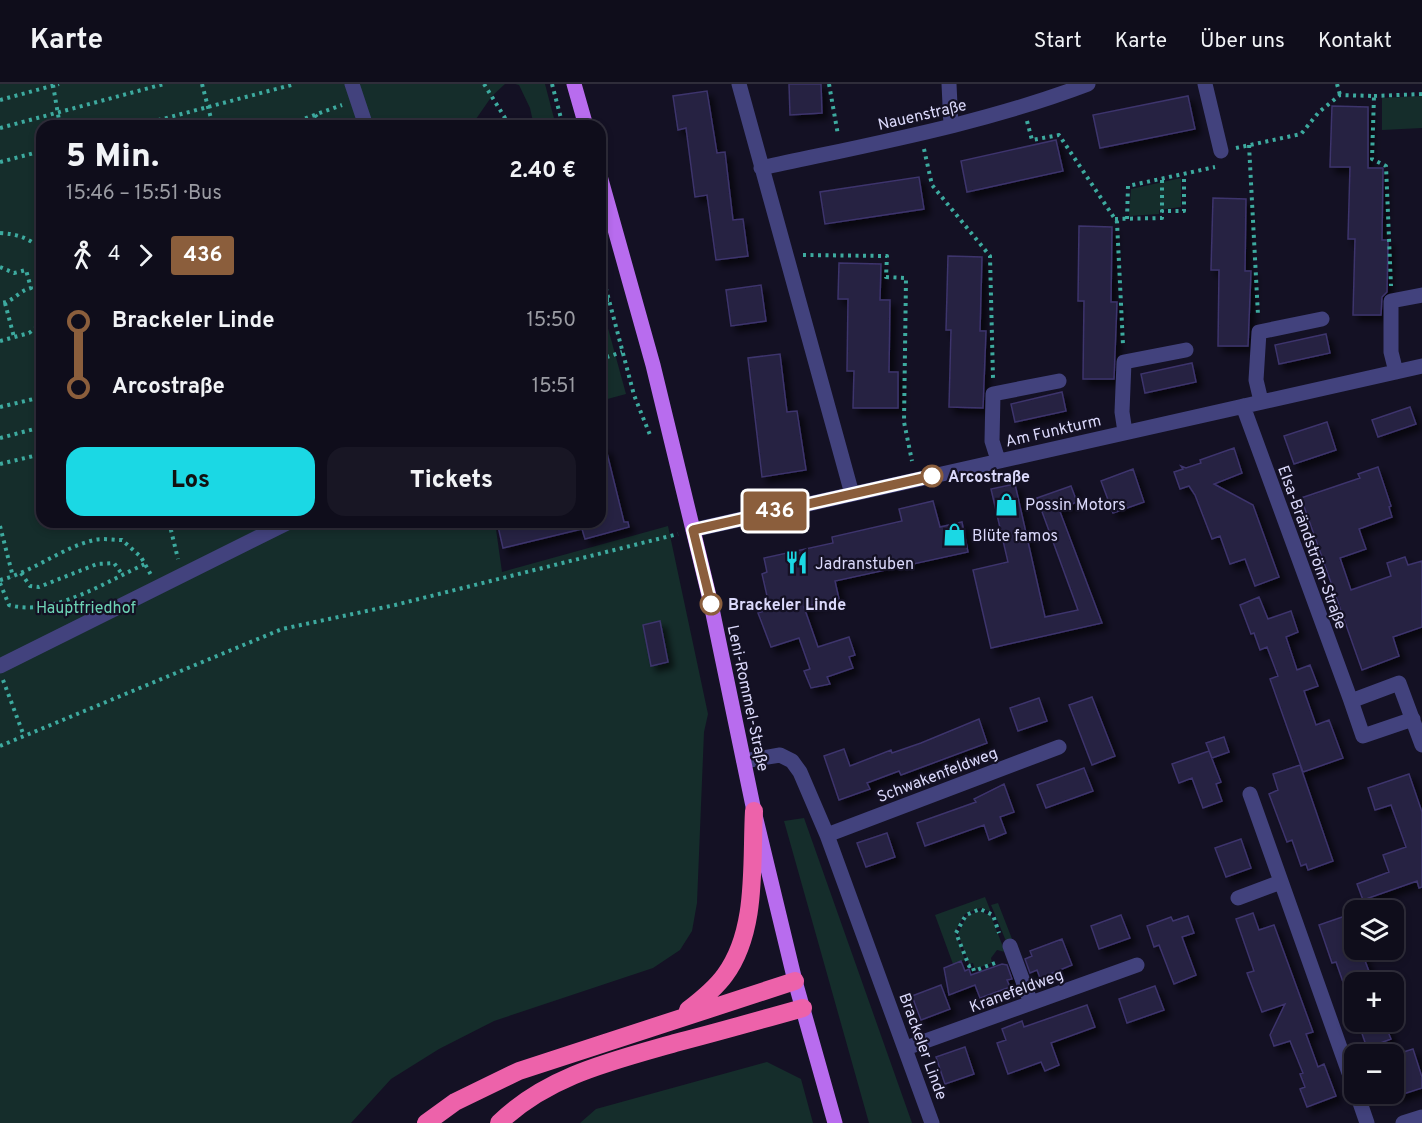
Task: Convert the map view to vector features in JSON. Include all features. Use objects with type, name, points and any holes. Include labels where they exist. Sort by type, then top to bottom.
[{"type":"highway","points":[[679,1018],[706,996],[726,974],[742,941],[750,902],[754,811]]},
{"type":"highway","points":[[426,1123],[455,1102],[519,1071],[795,981]]},
{"type":"highway","points":[[499,1123],[538,1091],[563,1079],[616,1060],[803,1008]]},
{"type":"main road","points":[[574,84],[584,120]]},
{"type":"main road","name":"Leni-Rommel-Straße","points":[[606,197],[653,364],[693,530],[754,811],[795,981],[835,1123]]},
{"type":"street","points":[[352,84],[364,120]]},
{"type":"street","points":[[739,84],[852,495]]},
{"type":"street","points":[[950,84],[951,126]]},
{"type":"street","name":"Nauenstraße","points":[[761,168],[951,126],[1024,107],[1088,84]]},
{"type":"street","points":[[1205,84],[1221,151]]},
{"type":"street","points":[[1396,372],[1391,351],[1391,301],[1422,296]]},
{"type":"street","points":[[1261,401],[1256,380],[1259,332],[1322,319]]},
{"type":"street","points":[[1125,432],[1122,411],[1124,362],[1186,350]]},
{"type":"street","name":"Am Funkturm","points":[[693,530],[1422,366]]},
{"type":"street","points":[[998,460],[992,441],[993,394],[1059,381]]},
{"type":"street","name":"Elsa-Brändström-Straße","points":[[1243,405],[1363,736],[1413,719]]},
{"type":"street","points":[[0,668],[277,528]]},
{"type":"street","points":[[1351,701],[1399,683],[1422,745]]},
{"type":"street","name":"Schwakenfeldweg","points":[[827,835],[1059,747]]},
{"type":"street","name":"Brackeler Linde","points":[[744,761],[780,755],[792,761],[813,800],[932,1123]]},
{"type":"street","points":[[1250,794],[1344,1059]]},
{"type":"street","points":[[1238,898],[1281,882]]},
{"type":"street","points":[[1010,946],[1031,1003]]},
{"type":"street","name":"Kranefeldweg","points":[[906,1048],[1137,965]]},
{"type":"street","points":[[1360,1104],[1367,1123]]},
{"type":"street","points":[[1403,1123],[1422,1117]]},
{"type":"path","points":[[0,100],[59,84]]},
{"type":"path","points":[[0,128],[164,84]]},
{"type":"path","points":[[202,84],[211,120]]},
{"type":"path","points":[[159,120],[295,84]]},
{"type":"path","points":[[484,84],[506,120]]},
{"type":"path","points":[[552,84],[561,120]]},
{"type":"path","points":[[829,84],[840,141]]},
{"type":"path","points":[[1337,84],[1340,95]]},
{"type":"path","points":[[53,85],[58,120]]},
{"type":"path","points":[[1127,219],[1128,186],[1224,165],[1221,151],[1301,134],[1319,112],[1340,95],[1422,94]]},
{"type":"path","points":[[1374,96],[1372,159],[1386,166],[1391,301]]},
{"type":"path","points":[[301,120],[357,100]]},
{"type":"path","points":[[315,115],[319,120]]},
{"type":"path","points":[[1027,120],[1032,140],[1059,135],[1114,219],[1124,362]]},
{"type":"path","points":[[1249,145],[1259,332]]},
{"type":"path","points":[[923,146],[932,185],[990,256],[993,394]]},
{"type":"path","points":[[0,162],[36,153]]},
{"type":"path","points":[[1162,211],[1184,211],[1184,175]]},
{"type":"path","points":[[1114,219],[1162,218],[1162,180]]},
{"type":"path","points":[[0,233],[14,234],[29,239],[36,244]]},
{"type":"path","points":[[798,255],[887,256],[886,277],[906,278],[904,422],[912,461]]},
{"type":"path","points":[[0,267],[14,273],[26,270],[31,288],[18,291],[11,301],[3,303],[14,337]]},
{"type":"path","points":[[606,289],[634,395],[652,439]]},
{"type":"path","points":[[0,341],[29,333],[36,328]]},
{"type":"path","points":[[606,356],[622,352]]},
{"type":"path","points":[[0,407],[36,398]]},
{"type":"path","points":[[0,438],[36,429]]},
{"type":"path","points":[[0,464],[36,455]]},
{"type":"path","points":[[0,526],[13,577]]},
{"type":"path","points":[[170,528],[182,574]]},
{"type":"path","points":[[0,746],[282,629],[395,605],[693,530]]},
{"type":"path","points":[[145,564],[52,606],[25,609],[9,605],[0,582],[68,549],[96,540],[122,540],[145,564],[157,587]]},
{"type":"path","points":[[21,573],[30,586],[39,587],[97,564],[114,563],[122,574]]},
{"type":"path","points":[[0,668],[24,736]]},
{"type":"path","points":[[966,915],[956,933],[969,966],[972,965],[974,971],[995,963]]},
{"type":"green space","name":"Hauptfriedhof","points":[[0,84],[505,84],[492,96],[476,120],[36,120],[36,528],[496,528],[502,572],[668,526],[708,714],[704,732],[697,903],[692,931],[680,950],[653,968],[494,1021],[439,1049],[391,1079],[351,1123],[0,1123]]},
{"type":"green space","points":[[515,84],[545,84],[554,120],[533,120],[530,108],[519,85]]},
{"type":"green space","points":[[1422,96],[1422,128],[1382,130],[1382,98]]},
{"type":"green space","points":[[1181,178],[1181,207],[1159,210],[1159,214],[1129,216],[1131,189]]},
{"type":"green space","points":[[606,321],[626,394],[606,399]]},
{"type":"green space","points":[[804,818],[912,1123],[869,1123],[784,821]]},
{"type":"green space","points":[[985,897],[991,912],[981,908],[965,914],[955,932],[965,960],[953,964],[935,915]]},
{"type":"green space","points":[[998,903],[1014,944],[1008,946],[991,905]]},
{"type":"green space","points":[[980,911],[991,916],[1005,952],[997,950],[991,958],[992,963],[975,969],[973,963],[969,964],[958,934],[967,915]]},
{"type":"green space","points":[[767,1062],[801,1079],[813,1123],[580,1123],[596,1109]]},
{"type":"building","points":[[789,84],[821,84],[822,113],[790,115]]},
{"type":"building","points":[[707,91],[717,153],[725,152],[733,220],[743,219],[748,256],[716,260],[707,195],[695,197],[686,128],[678,130],[673,96]]},
{"type":"building","points":[[1188,96],[1195,129],[1100,148],[1093,115]]},
{"type":"building","points":[[1332,106],[1368,107],[1368,168],[1383,168],[1382,240],[1388,240],[1387,292],[1382,297],[1381,315],[1353,315],[1355,239],[1348,239],[1350,167],[1330,167]]},
{"type":"building","points":[[1056,140],[1063,171],[967,192],[961,161]]},
{"type":"building","points":[[919,177],[924,209],[825,224],[820,192]]},
{"type":"building","points":[[1213,198],[1246,199],[1245,271],[1251,271],[1248,346],[1218,346],[1219,270],[1211,270]]},
{"type":"building","points":[[1079,226],[1112,227],[1111,302],[1117,302],[1114,379],[1083,379],[1084,301],[1078,301]]},
{"type":"building","points":[[948,256],[982,257],[980,331],[986,331],[983,408],[949,407],[951,330],[946,330]]},
{"type":"building","points":[[839,263],[881,264],[880,300],[890,300],[889,372],[898,372],[898,408],[853,408],[854,371],[847,371],[848,299],[838,299]]},
{"type":"building","points":[[761,285],[766,321],[731,326],[726,290]]},
{"type":"building","points":[[1326,334],[1330,353],[1279,364],[1275,345]]},
{"type":"building","points":[[780,354],[787,412],[797,411],[806,470],[762,477],[748,358]]},
{"type":"building","points":[[1192,363],[1196,382],[1145,393],[1141,374]]},
{"type":"building","points":[[1062,392],[1066,411],[1015,422],[1011,404]]},
{"type":"building","points":[[1410,407],[1416,424],[1378,437],[1372,420]]},
{"type":"building","points":[[1327,422],[1336,450],[1294,464],[1284,436]]},
{"type":"building","points":[[1234,448],[1242,473],[1214,484],[1253,505],[1279,577],[1255,586],[1245,559],[1230,564],[1220,536],[1212,539],[1195,495],[1189,486],[1180,489],[1174,472],[1183,469],[1181,466],[1186,468],[1201,463],[1200,460]]},
{"type":"building","points":[[606,449],[624,522],[628,522],[629,527],[585,539],[582,529],[503,548],[498,528],[606,528]]},
{"type":"building","points":[[1378,467],[1391,506],[1389,507],[1392,517],[1359,529],[1366,549],[1340,558],[1351,590],[1391,576],[1387,563],[1405,557],[1408,565],[1422,561],[1422,627],[1393,637],[1399,656],[1362,670],[1301,498],[1360,478],[1358,474]]},
{"type":"building","points":[[1133,469],[1144,502],[1113,513],[1101,481]]},
{"type":"building","points":[[1015,484],[1045,617],[1078,610],[1037,498],[1071,486],[1077,502],[1059,509],[1102,623],[991,648],[973,570],[1008,562],[991,489]]},
{"type":"building","points":[[933,501],[940,527],[962,522],[968,552],[835,581],[839,599],[804,607],[818,647],[849,637],[855,655],[849,657],[853,668],[827,677],[830,684],[811,688],[804,671],[810,669],[799,638],[771,647],[758,613],[770,609],[762,574],[767,572],[764,558],[833,543],[832,537],[902,521],[899,509]]},
{"type":"building","points":[[1259,597],[1268,619],[1291,611],[1298,632],[1286,637],[1297,670],[1310,665],[1318,686],[1304,691],[1316,725],[1329,720],[1343,758],[1303,772],[1270,679],[1278,676],[1267,647],[1260,650],[1254,633],[1251,634],[1240,605]]},
{"type":"building","points":[[660,621],[668,662],[651,666],[643,625]]},
{"type":"building","points":[[1092,697],[1115,756],[1092,765],[1069,705]]},
{"type":"building","points":[[1039,698],[1047,721],[1018,731],[1010,708]]},
{"type":"building","points":[[979,719],[987,743],[901,775],[899,771],[867,783],[870,789],[839,800],[824,756],[844,749],[850,766],[891,750],[892,753],[921,743]]},
{"type":"building","points":[[1224,737],[1229,752],[1212,758],[1206,743]]},
{"type":"building","points":[[1209,751],[1221,782],[1216,784],[1222,801],[1203,808],[1192,778],[1179,783],[1172,764]]},
{"type":"building","points":[[1300,765],[1333,861],[1308,870],[1306,864],[1301,866],[1292,840],[1287,842],[1269,794],[1278,790],[1273,774]]},
{"type":"building","points":[[1084,768],[1093,791],[1046,808],[1037,785]]},
{"type":"building","points":[[1409,774],[1422,812],[1422,887],[1419,888],[1417,881],[1363,900],[1357,884],[1389,872],[1383,855],[1406,847],[1391,805],[1375,810],[1368,788]]},
{"type":"building","points":[[1004,784],[1014,812],[1000,817],[1006,833],[989,840],[984,825],[925,846],[917,823],[976,802],[974,799]]},
{"type":"building","points":[[887,833],[895,857],[866,867],[857,843]]},
{"type":"building","points":[[1241,839],[1251,868],[1226,877],[1215,848]]},
{"type":"building","points":[[1253,913],[1259,930],[1274,925],[1313,1032],[1306,1034],[1318,1067],[1324,1064],[1336,1096],[1307,1107],[1300,1089],[1305,1087],[1300,1074],[1303,1073],[1290,1041],[1274,1046],[1270,1035],[1285,1004],[1262,1012],[1247,973],[1254,971],[1236,919]]},
{"type":"building","points":[[1121,915],[1130,938],[1099,949],[1091,926]]},
{"type":"building","points":[[1188,916],[1194,933],[1182,937],[1196,975],[1174,984],[1159,945],[1154,947],[1147,926],[1171,917],[1173,921]]},
{"type":"building","points":[[1344,916],[1344,960],[1365,960],[1369,972],[1344,972],[1343,982],[1336,962],[1332,963],[1319,925]]},
{"type":"building","points":[[1062,939],[1072,965],[1040,978],[1037,970],[1030,973],[1025,959],[1032,956],[1030,951]]},
{"type":"building","points":[[961,961],[965,971],[969,969],[971,975],[1002,964],[1007,965],[1012,979],[1007,980],[1010,987],[980,998],[975,985],[949,995],[944,968]]},
{"type":"building","points":[[941,985],[950,1009],[921,1020],[912,996]]},
{"type":"building","points":[[1155,986],[1164,1010],[1127,1023],[1119,999]]},
{"type":"building","points":[[1087,1005],[1095,1027],[1051,1043],[1059,1065],[1045,1071],[1041,1062],[1008,1074],[997,1043],[1006,1040],[1002,1029],[1022,1021],[1024,1027]]},
{"type":"building","points":[[1361,1032],[1388,1032],[1391,1039],[1378,1044],[1366,1044]]},
{"type":"building","points":[[965,1047],[974,1074],[945,1084],[936,1057]]},
{"type":"building","points":[[1413,1049],[1422,1077],[1422,1088],[1404,1094],[1404,1052]]},
{"type":"bus line","name":"436","points":[[711,604],[693,530],[932,476]]},
{"type":"place","name":"Arcostraße","points":[[932,476]]},
{"type":"place","name":"Possin Motors","points":[[1007,504]]},
{"type":"place","name":"Blüte famos","points":[[954,535]]},
{"type":"place","name":"Jadranstuben","points":[[797,563]]},
{"type":"place","name":"Brackeler Linde","points":[[711,604]]}]
